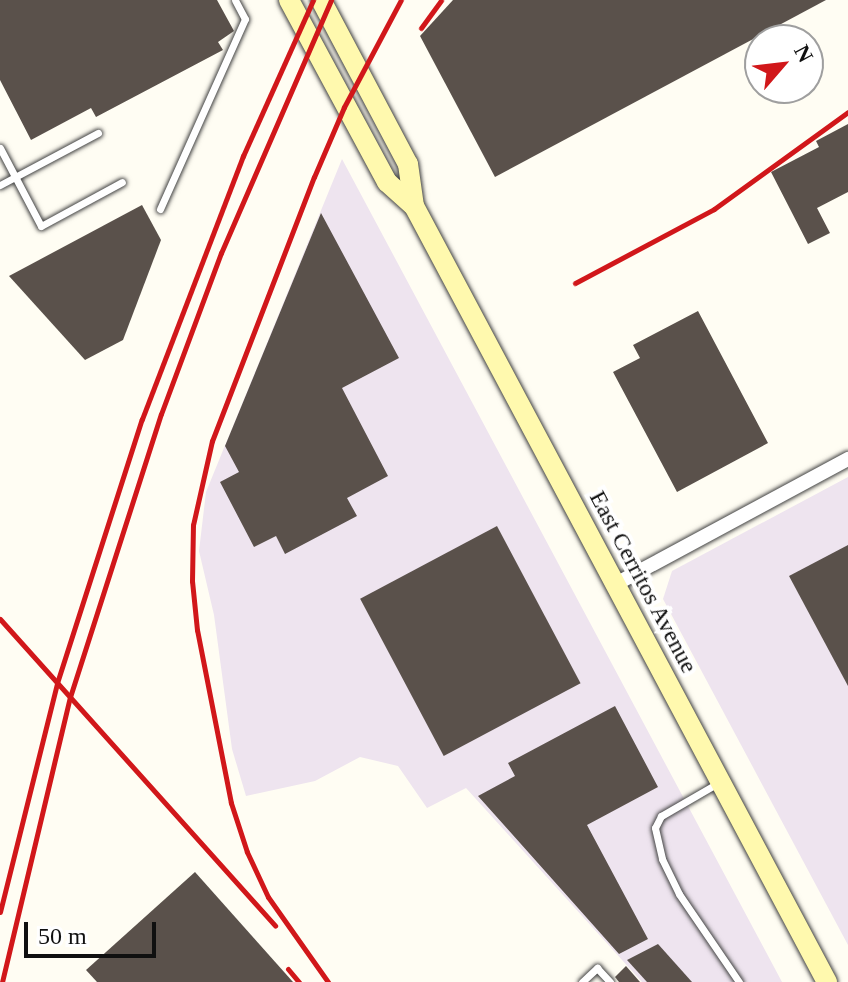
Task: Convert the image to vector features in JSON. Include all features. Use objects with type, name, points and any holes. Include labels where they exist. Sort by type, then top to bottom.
[{"type":"main road","name":"East Cerritos Avenue","points":[[289,0],[387,182],[414,206]]},
{"type":"main road","name":"East Cerritos Avenue","points":[[321,0],[408,164],[414,206],[827,982]]},
{"type":"street","points":[[614,585],[848,459]]},
{"type":"lane","points":[[160,209],[245,19],[235,0]]},
{"type":"lane","points":[[0,185],[98,133]]},
{"type":"lane","points":[[0,148],[41,226],[122,182]]},
{"type":"lane","points":[[720,782],[661,816],[655,828],[662,859],[679,894],[739,982]]},
{"type":"lane","points":[[582,982],[597,968],[610,982]]},
{"type":"shaded area","points":[[342,159],[782,982],[642,982],[466,788],[427,808],[398,766],[360,757],[315,781],[246,796],[232,749],[214,615],[199,551],[206,492]]},
{"type":"shaded area","points":[[848,477],[848,945],[663,599],[672,571]]},
{"type":"building","points":[[0,0],[217,0],[234,31],[218,42],[223,50],[96,117],[91,108],[31,140],[0,80]]},
{"type":"building","points":[[453,0],[826,0],[781,24],[744,24],[744,44],[495,177],[420,36]]},
{"type":"building","points":[[848,124],[848,192],[817,208],[830,233],[808,244],[771,172],[819,147],[816,141]]},
{"type":"building","points":[[142,205],[161,240],[123,340],[85,360],[9,276]]},
{"type":"building","points":[[321,213],[399,358],[342,388],[388,476],[347,498],[357,516],[285,554],[276,536],[254,547],[220,482],[239,472],[225,446]]},
{"type":"building","points":[[698,311],[768,443],[677,492],[613,372],[640,358],[633,345]]},
{"type":"building","points":[[497,526],[581,683],[444,756],[360,599]]},
{"type":"building","points":[[848,545],[848,686],[789,576]]},
{"type":"building","points":[[615,706],[658,787],[587,825],[648,939],[619,954],[478,796],[515,776],[508,763]]},
{"type":"building","points":[[195,872],[293,982],[97,982],[86,970]]},
{"type":"building","points":[[658,944],[692,982],[647,982],[627,960]]},
{"type":"building","points":[[626,966],[640,982],[619,982],[615,977]]},
{"type":"railway","points":[[0,912],[57,683],[142,419],[243,156],[313,0]]},
{"type":"railway","points":[[2,982],[70,697],[161,414],[221,253],[331,0]]},
{"type":"railway","points":[[328,982],[268,897],[247,852],[231,803],[197,630],[192,581],[193,525],[212,441],[314,177],[344,107],[401,0]]},
{"type":"railway","points":[[421,28],[441,0]]},
{"type":"railway","points":[[575,283],[714,209],[848,112]]},
{"type":"railway","points":[[0,619],[275,926]]},
{"type":"railway","points":[[288,969],[299,982]]}]
